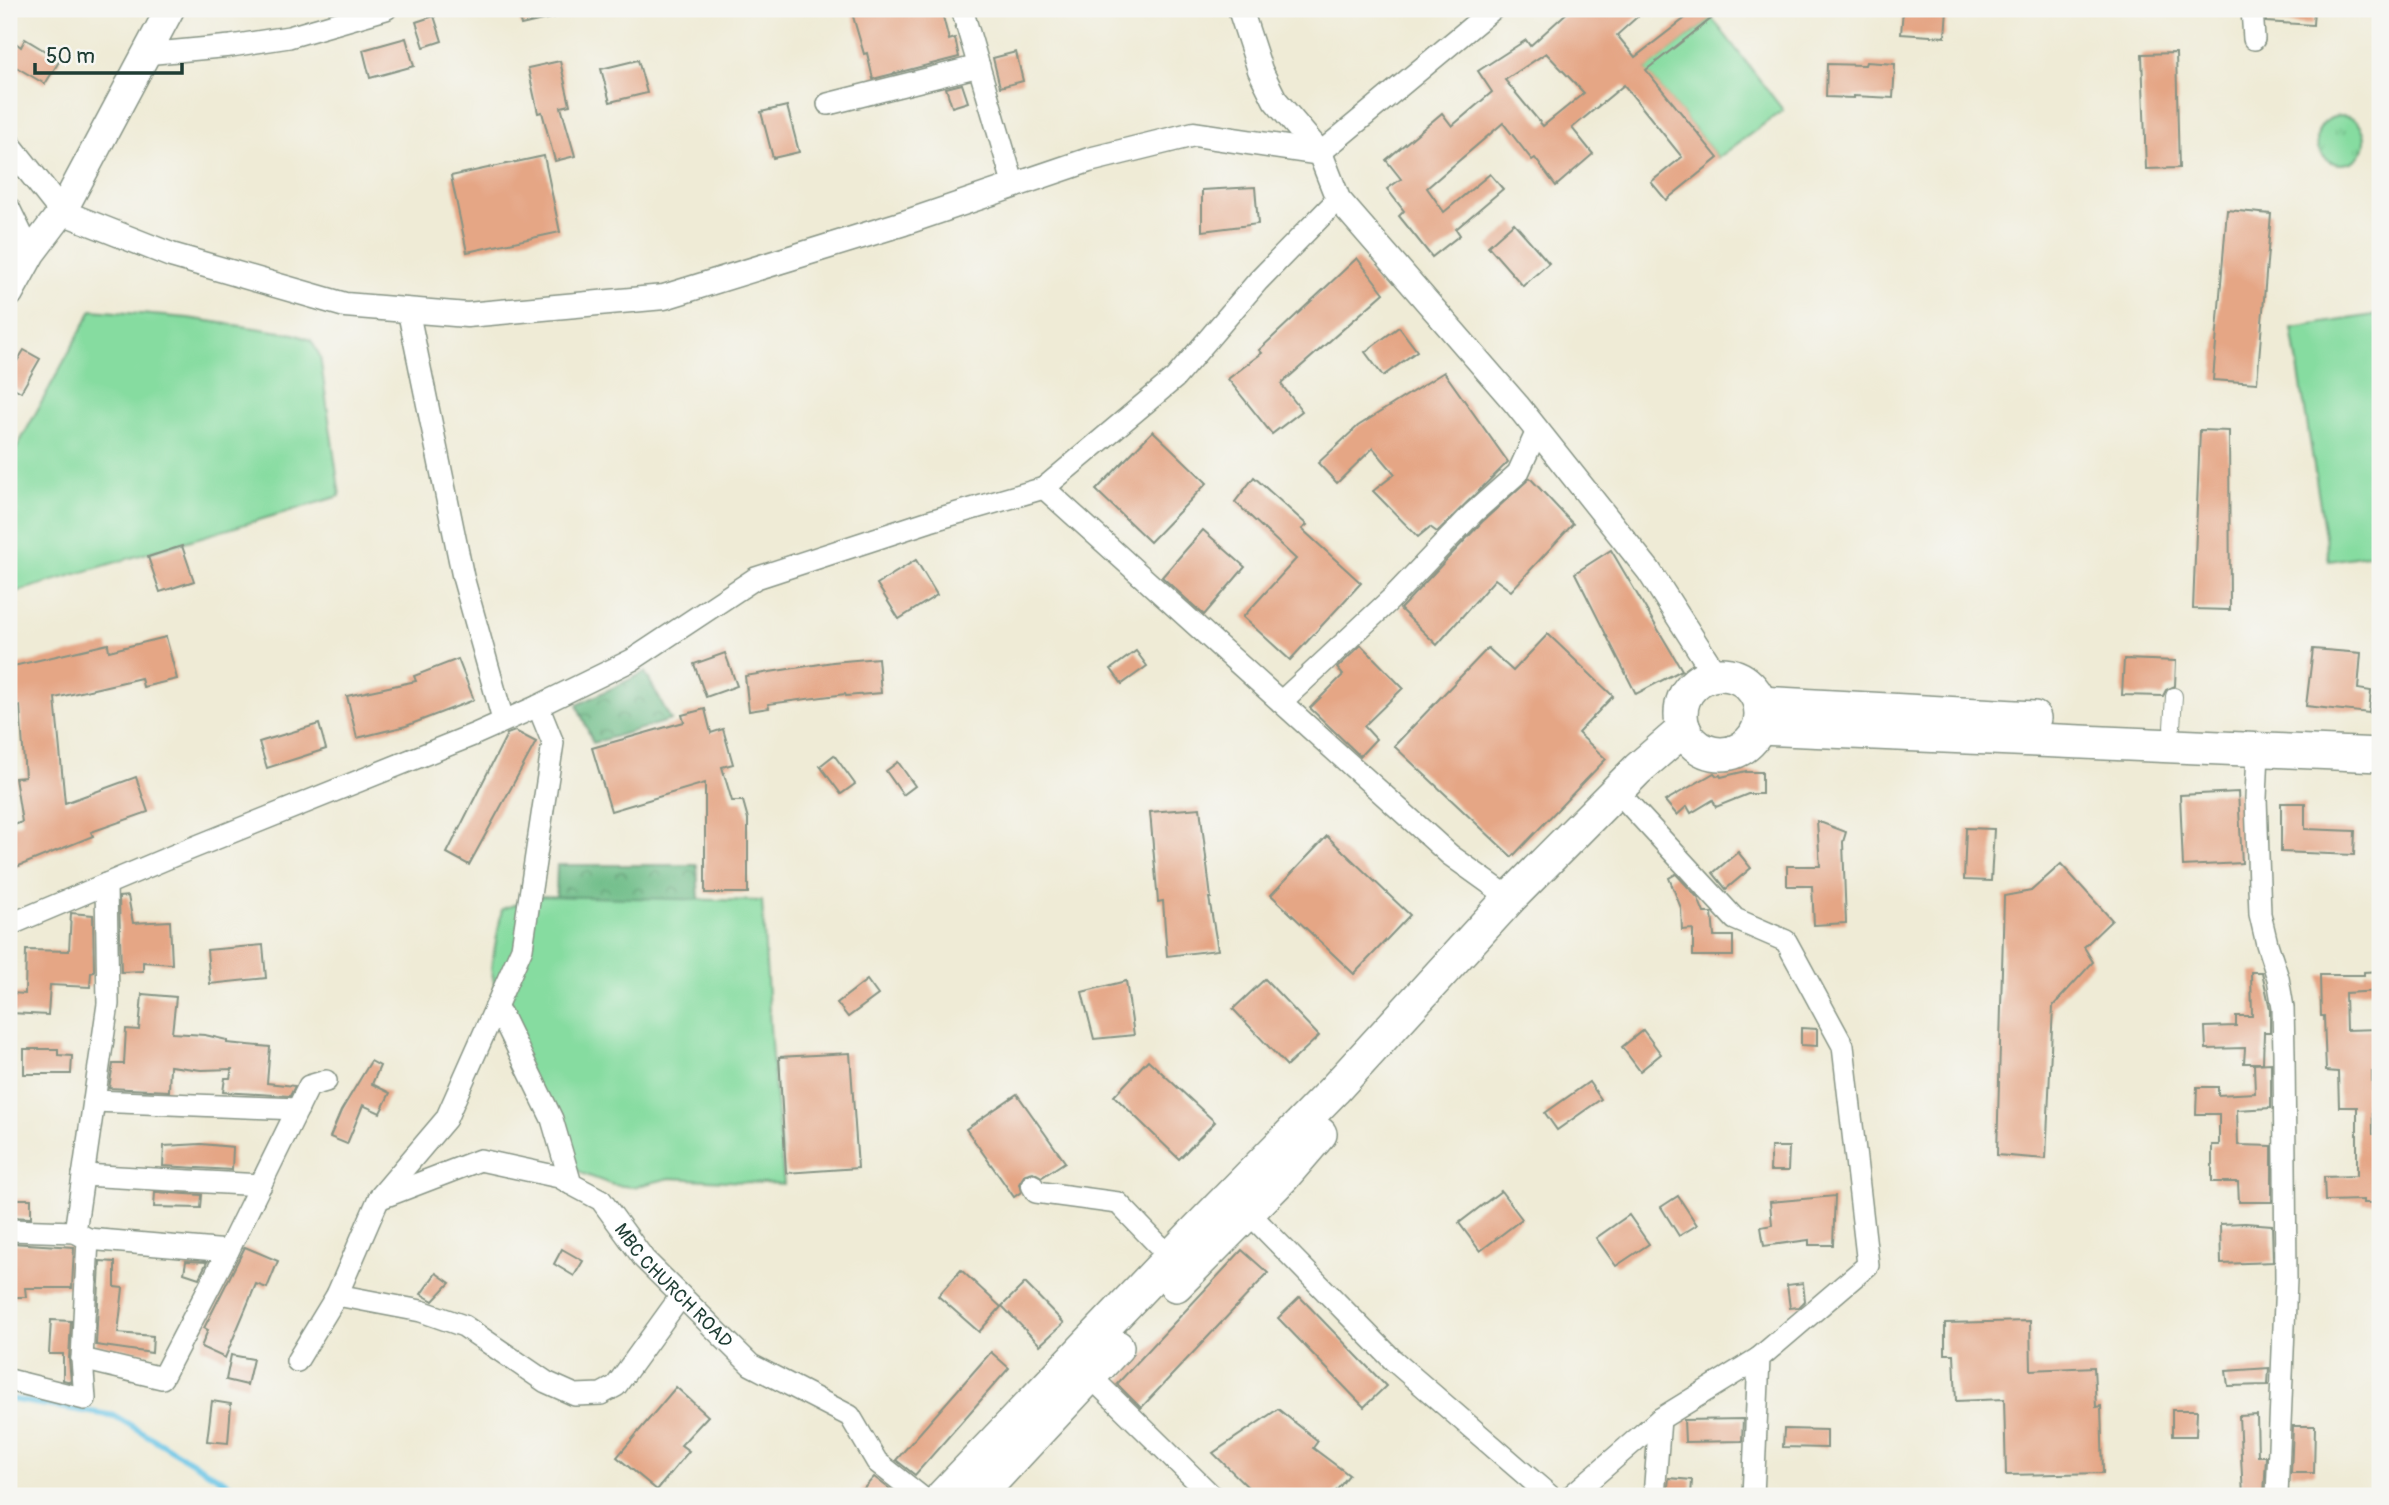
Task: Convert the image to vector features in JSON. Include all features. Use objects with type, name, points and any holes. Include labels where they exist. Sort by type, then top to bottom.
[{"type":"highway","points":[[1715,674],[1738,677],[1755,692],[1759,716],[1752,740],[1730,753],[1704,750],[1689,736],[1681,717],[1686,694],[1693,685],[1715,674]]},
{"type":"highway","points":[[1759,716],[2173,711],[2380,734]]},
{"type":"highway","points":[[1759,716],[2258,751],[2380,755]]},
{"type":"highway","points":[[978,1496],[1283,1177],[1356,1092],[1629,804],[1689,736]]},
{"type":"highway","points":[[943,1496],[1334,1090],[1510,898],[1637,769],[1689,736]]},
{"type":"main road","points":[[9,293],[30,253],[62,212],[170,9]]},
{"type":"street","points":[[145,54],[231,46],[289,37],[386,9]]},
{"type":"street","points":[[962,9],[1014,186]]},
{"type":"street","points":[[1240,9],[1260,70],[1275,100],[1320,153],[1338,199],[1537,431],[1649,571],[1715,674]]},
{"type":"street","points":[[9,145],[62,212],[171,255],[345,304],[467,315],[664,297],[904,223],[1089,160],[1194,134],[1320,153],[1493,9]]},
{"type":"street","points":[[2252,9],[2254,39]]},
{"type":"street","points":[[828,104],[979,66]]},
{"type":"street","points":[[9,925],[447,746],[538,706],[632,660],[756,579],[930,521],[1044,488],[1175,378],[1258,281],[1338,199]]},
{"type":"street","points":[[9,208],[30,253]]},
{"type":"street","points":[[408,310],[463,576],[503,720]]},
{"type":"street","points":[[1281,702],[1390,600],[1473,513],[1518,473],[1537,431]]},
{"type":"street","points":[[1044,488],[1450,855],[1510,898]]},
{"type":"street","points":[[297,1361],[337,1295],[379,1198],[446,1119],[522,948],[553,743],[538,706]]},
{"type":"street","points":[[2258,751],[2256,837],[2260,914],[2278,978],[2284,1042],[2286,1279],[2277,1496]]},
{"type":"street","points":[[1571,1496],[1660,1419],[1759,1359],[1868,1265],[1843,1046],[1786,941],[1735,919],[1629,804]]},
{"type":"street","points":[[9,1380],[85,1399],[82,1359],[83,1175],[108,1004],[106,884]]},
{"type":"street","points":[[500,1014],[552,1119],[571,1184]]},
{"type":"street","points":[[82,1359],[162,1378],[309,1086],[327,1081]]},
{"type":"street","points":[[94,1101],[298,1109]]},
{"type":"street","name":"MBC CHURCH ROAD","points":[[379,1198],[480,1160],[559,1177],[601,1200],[645,1259],[751,1365],[850,1416],[877,1462],[919,1496]]},
{"type":"street","points":[[83,1175],[261,1185]]},
{"type":"street","points":[[1032,1185],[1036,1192],[1118,1203],[1171,1258]]},
{"type":"street","points":[[1248,1212],[1393,1360],[1550,1496]]},
{"type":"street","points":[[9,1230],[228,1251]]},
{"type":"street","points":[[337,1295],[421,1311],[464,1326],[546,1382],[575,1395],[601,1394],[617,1386],[681,1297]]},
{"type":"street","points":[[1753,1496],[1759,1359]]},
{"type":"street","points":[[1090,1376],[1212,1496]]},
{"type":"street","points":[[1654,1496],[1660,1419]]},
{"type":"green space","points":[[1712,18],[1783,110],[1718,158],[1645,70]]},
{"type":"green space","points":[[2341,116],[2358,123],[2365,140],[2358,157],[2341,164],[2324,157],[2317,140],[2324,123]]},
{"type":"green space","points":[[92,310],[188,318],[294,334],[311,340],[320,356],[340,496],[9,594],[9,462]]},
{"type":"green space","points":[[2380,314],[2380,553],[2329,561],[2292,328]]},
{"type":"green space","points":[[645,672],[671,720],[593,743],[577,705]]},
{"type":"green space","points":[[557,865],[697,865],[699,900],[556,897]]},
{"type":"green space","points":[[540,896],[762,901],[772,1058],[784,1184],[670,1178],[634,1187],[613,1185],[586,1175],[567,1164],[503,1026],[491,968],[502,909]]},
{"type":"building","points":[[517,9],[563,9],[564,15],[521,25]]},
{"type":"building","points":[[864,9],[941,9],[949,40],[955,38],[959,57],[873,79],[867,53],[864,54],[852,13]]},
{"type":"building","points":[[1571,9],[1646,9],[1617,35],[1635,57],[1697,9],[1704,9],[1712,18],[1646,70],[1718,158],[1666,200],[1651,182],[1682,157],[1624,85],[1572,128],[1593,154],[1556,186],[1503,123],[1427,188],[1444,212],[1490,174],[1503,189],[1456,229],[1460,235],[1432,257],[1399,216],[1404,211],[1387,189],[1401,179],[1386,160],[1442,113],[1452,126],[1492,92],[1478,71],[1526,40],[1530,46]],"holes":[[[1546,53],[1584,93],[1543,126],[1505,80]]]},
{"type":"building","points":[[1903,9],[1947,9],[1945,37],[1901,34]]},
{"type":"building","points":[[2265,9],[2314,9],[2313,25],[2266,22]]},
{"type":"building","points":[[434,16],[442,41],[424,47],[416,22]]},
{"type":"building","points":[[9,38],[21,47],[25,39],[60,60],[45,84],[9,63]]},
{"type":"building","points":[[406,38],[414,66],[370,78],[363,50]]},
{"type":"building","points":[[1016,52],[1023,81],[1000,87],[993,58]]},
{"type":"building","points":[[2176,53],[2179,168],[2146,169],[2142,54]]},
{"type":"building","points":[[638,60],[647,93],[610,102],[601,69]]},
{"type":"building","points":[[560,61],[570,105],[561,107],[575,156],[555,161],[542,112],[538,113],[528,68]]},
{"type":"building","points":[[1866,62],[1895,64],[1893,98],[1826,97],[1827,64],[1865,65]]},
{"type":"building","points":[[962,84],[968,102],[952,107],[946,88]]},
{"type":"building","points":[[787,106],[799,152],[773,158],[761,112]]},
{"type":"building","points":[[544,156],[560,232],[467,252],[451,176]]},
{"type":"building","points":[[1255,187],[1258,224],[1202,231],[1202,190]]},
{"type":"building","points":[[2227,210],[2271,214],[2257,383],[2213,380]]},
{"type":"building","points":[[1514,223],[1549,263],[1523,286],[1488,246]]},
{"type":"building","points":[[1357,258],[1384,293],[1281,384],[1302,411],[1272,434],[1228,379],[1262,353],[1259,350]]},
{"type":"building","points":[[1399,327],[1417,351],[1383,376],[1365,352]]},
{"type":"building","points":[[24,350],[40,359],[21,392],[9,385],[9,374]]},
{"type":"building","points":[[1444,372],[1508,462],[1437,532],[1430,527],[1418,537],[1373,491],[1395,474],[1373,448],[1337,483],[1318,463],[1358,426]]},
{"type":"building","points":[[2200,430],[2229,431],[2230,610],[2193,609]]},
{"type":"building","points":[[1153,431],[1207,483],[1150,542],[1096,490]]},
{"type":"building","points":[[1254,477],[1307,525],[1302,529],[1361,583],[1290,660],[1243,617],[1296,559],[1235,502]]},
{"type":"building","points":[[1530,478],[1573,524],[1511,591],[1495,579],[1437,645],[1400,609],[1482,522]]},
{"type":"building","points":[[1203,530],[1245,567],[1204,615],[1162,577]]},
{"type":"building","points":[[182,546],[194,581],[160,592],[148,557]]},
{"type":"building","points":[[1611,550],[1682,670],[1636,694],[1575,573]]},
{"type":"building","points":[[916,560],[937,595],[899,619],[877,584]]},
{"type":"building","points":[[1548,634],[1613,696],[1578,733],[1606,759],[1512,857],[1394,746],[1488,648],[1513,671]]},
{"type":"building","points":[[166,637],[177,679],[143,687],[141,678],[55,698],[65,803],[136,777],[148,812],[91,832],[93,836],[9,870],[9,827],[22,822],[15,778],[25,777],[20,706],[9,709],[9,667],[108,644],[109,651]]},
{"type":"building","points":[[1361,645],[1403,688],[1364,726],[1376,739],[1360,756],[1310,708],[1343,675],[1337,668]]},
{"type":"building","points":[[2313,649],[2361,653],[2358,689],[2371,691],[2369,713],[2306,706]]},
{"type":"building","points":[[1136,651],[1147,666],[1122,684],[1111,669]]},
{"type":"building","points":[[725,653],[737,686],[706,697],[694,664]]},
{"type":"building","points":[[878,658],[881,693],[845,694],[768,704],[769,708],[749,711],[745,676]]},
{"type":"building","points":[[458,659],[474,700],[406,726],[357,738],[347,696],[416,681],[414,676]]},
{"type":"building","points":[[2124,659],[2176,661],[2175,686],[2166,690],[2163,696],[2122,695]]},
{"type":"building","points":[[705,709],[711,733],[723,729],[733,764],[722,767],[732,801],[743,801],[748,819],[748,893],[705,893],[705,783],[611,811],[592,748],[684,722],[682,715]]},
{"type":"building","points":[[319,724],[326,749],[267,768],[259,742]]},
{"type":"building","points":[[515,731],[536,742],[469,865],[447,853],[507,734]]},
{"type":"building","points":[[834,755],[855,784],[841,794],[820,766]]},
{"type":"building","points":[[898,762],[915,786],[903,795],[886,771]]},
{"type":"building","points":[[1746,771],[1762,772],[1762,794],[1748,794],[1716,807],[1713,800],[1691,813],[1687,806],[1677,815],[1665,801],[1714,773],[1721,777]]},
{"type":"building","points":[[2238,792],[2242,863],[2183,866],[2180,795]]},
{"type":"building","points":[[2281,803],[2305,803],[2305,829],[2355,831],[2354,855],[2281,852]]},
{"type":"building","points":[[1200,808],[1209,898],[1218,950],[1167,956],[1163,901],[1158,902],[1150,812]]},
{"type":"building","points":[[1817,821],[1846,832],[1843,842],[1846,923],[1814,925],[1812,886],[1787,886],[1787,866],[1820,866]]},
{"type":"building","points":[[1966,828],[1994,829],[1991,881],[1964,880]]},
{"type":"building","points":[[1327,836],[1410,915],[1354,974],[1271,895]]},
{"type":"building","points":[[1738,852],[1751,868],[1726,889],[1713,873]]},
{"type":"building","points":[[2061,864],[2112,920],[2084,947],[2093,962],[2053,1006],[2046,1159],[1997,1155],[2004,896],[2031,891]]},
{"type":"building","points":[[1676,874],[1698,898],[1704,913],[1712,913],[1714,936],[1733,936],[1733,956],[1693,956],[1693,929],[1682,930],[1681,908],[1669,878]]},
{"type":"building","points":[[128,896],[133,923],[170,921],[172,964],[143,962],[143,971],[121,972],[119,897]]},
{"type":"building","points":[[71,913],[93,915],[94,972],[91,973],[90,987],[50,985],[48,1015],[11,1013],[12,993],[25,994],[26,950],[69,951]]},
{"type":"building","points":[[263,945],[266,978],[210,984],[207,950]]},
{"type":"building","points":[[2380,971],[2380,991],[2345,993],[2346,1030],[2380,1029],[2380,1072],[2372,1072],[2373,1134],[2376,1134],[2377,1171],[2380,1171],[2380,1203],[2363,1203],[2363,1200],[2325,1201],[2324,1177],[2357,1176],[2357,1107],[2339,1107],[2338,1072],[2326,1071],[2320,975],[2364,975],[2364,972]]},
{"type":"building","points":[[2251,972],[2262,972],[2270,1009],[2270,1032],[2264,1032],[2263,1063],[2244,1063],[2245,1048],[2206,1049],[2205,1027],[2236,1026],[2236,1016],[2252,1016]]},
{"type":"building","points":[[1265,979],[1319,1036],[1287,1066],[1233,1009]]},
{"type":"building","points":[[867,980],[878,995],[848,1017],[837,1003]]},
{"type":"building","points":[[1126,981],[1134,1035],[1094,1039],[1082,992]]},
{"type":"building","points":[[142,994],[176,997],[172,1033],[205,1035],[227,1040],[227,1043],[270,1047],[267,1083],[295,1086],[290,1096],[223,1092],[225,1078],[230,1078],[232,1069],[201,1070],[170,1066],[169,1091],[109,1088],[113,1064],[124,1064],[126,1029],[139,1030]]},
{"type":"building","points":[[1801,1028],[1817,1029],[1817,1046],[1801,1045]]},
{"type":"building","points":[[1643,1030],[1661,1054],[1640,1071],[1622,1047]]},
{"type":"building","points":[[24,1049],[58,1049],[58,1055],[72,1056],[71,1074],[24,1074]]},
{"type":"building","points":[[850,1053],[858,1168],[786,1173],[779,1057]]},
{"type":"building","points":[[1148,1060],[1215,1122],[1179,1159],[1114,1096]]},
{"type":"building","points":[[371,1061],[380,1066],[372,1084],[390,1093],[380,1113],[363,1105],[347,1144],[330,1137],[341,1111]]},
{"type":"building","points":[[2271,1063],[2271,1108],[2237,1110],[2238,1145],[2272,1146],[2272,1202],[2239,1202],[2238,1182],[2212,1182],[2212,1145],[2219,1145],[2219,1114],[2196,1114],[2197,1087],[2218,1087],[2218,1095],[2255,1093],[2254,1064]]},
{"type":"building","points":[[1589,1082],[1601,1099],[1557,1130],[1545,1113]]},
{"type":"building","points":[[1017,1094],[1065,1162],[1042,1177],[1033,1172],[1025,1174],[1019,1184],[1021,1192],[1014,1197],[966,1129]]},
{"type":"building","points":[[201,1144],[233,1147],[232,1170],[163,1166],[164,1146]]},
{"type":"building","points":[[1771,1147],[1789,1147],[1788,1171],[1770,1171]]},
{"type":"building","points":[[1501,1191],[1522,1219],[1480,1251],[1459,1223]]},
{"type":"building","points":[[155,1192],[202,1195],[201,1208],[154,1207]]},
{"type":"building","points":[[1678,1196],[1697,1225],[1679,1236],[1661,1207]]},
{"type":"building","points":[[1835,1196],[1833,1245],[1809,1245],[1809,1240],[1764,1246],[1761,1227],[1772,1225],[1770,1202]]},
{"type":"building","points":[[9,1199],[31,1199],[31,1218],[9,1217]]},
{"type":"building","points":[[1629,1215],[1649,1244],[1616,1266],[1596,1238]]},
{"type":"building","points":[[2220,1224],[2272,1225],[2273,1262],[2221,1264]]},
{"type":"building","points":[[11,1243],[74,1247],[72,1288],[25,1288],[26,1297],[11,1297]]},
{"type":"building","points":[[245,1247],[278,1261],[267,1288],[256,1284],[225,1358],[201,1347],[208,1330],[204,1328]]},
{"type":"building","points":[[562,1249],[583,1261],[574,1276],[554,1264]]},
{"type":"building","points":[[1242,1250],[1268,1273],[1141,1408],[1117,1384]]},
{"type":"building","points":[[100,1261],[115,1262],[115,1287],[123,1288],[118,1333],[153,1336],[152,1353],[96,1345]]},
{"type":"building","points":[[186,1261],[207,1262],[199,1278],[184,1273]]},
{"type":"building","points":[[961,1270],[1001,1307],[979,1332],[938,1296]]},
{"type":"building","points":[[436,1273],[450,1283],[433,1301],[421,1294]]},
{"type":"building","points":[[1025,1283],[1064,1323],[1040,1345],[1002,1306]]},
{"type":"building","points":[[1803,1283],[1805,1301],[1799,1307],[1790,1308],[1787,1285]]},
{"type":"building","points":[[1300,1297],[1386,1386],[1364,1407],[1278,1318]]},
{"type":"building","points":[[51,1320],[71,1321],[71,1382],[63,1380],[63,1354],[49,1354]]},
{"type":"building","points":[[2030,1321],[2031,1370],[2094,1367],[2096,1407],[2101,1406],[2103,1473],[2006,1475],[2004,1399],[1956,1401],[1954,1354],[1945,1354],[1945,1323]]},
{"type":"building","points":[[991,1352],[1009,1368],[915,1475],[896,1460]]},
{"type":"building","points":[[231,1355],[253,1359],[247,1385],[226,1380]]},
{"type":"building","points":[[2269,1368],[2268,1385],[2228,1386],[2226,1371]]},
{"type":"building","points":[[676,1387],[708,1416],[681,1445],[689,1451],[657,1490],[617,1457]]},
{"type":"building","points":[[212,1401],[231,1404],[228,1443],[207,1441]]},
{"type":"building","points":[[1278,1409],[1318,1441],[1313,1448],[1349,1475],[1332,1496],[1257,1496],[1213,1453]]},
{"type":"building","points":[[2172,1410],[2197,1410],[2196,1436],[2172,1436]]},
{"type":"building","points":[[2257,1415],[2258,1456],[2266,1456],[2264,1496],[2243,1496],[2239,1416]]},
{"type":"building","points":[[1743,1419],[1742,1441],[1685,1442],[1684,1420]]},
{"type":"building","points":[[2293,1426],[2315,1426],[2314,1473],[2291,1473]]},
{"type":"building","points":[[1784,1429],[1827,1430],[1827,1448],[1783,1447]]},
{"type":"building","points":[[874,1477],[895,1493],[892,1496],[857,1496]]},
{"type":"building","points":[[1669,1478],[1692,1480],[1691,1496],[1667,1496]]},
{"type":"waterway","points":[[9,1399],[115,1416],[249,1496]]}]
